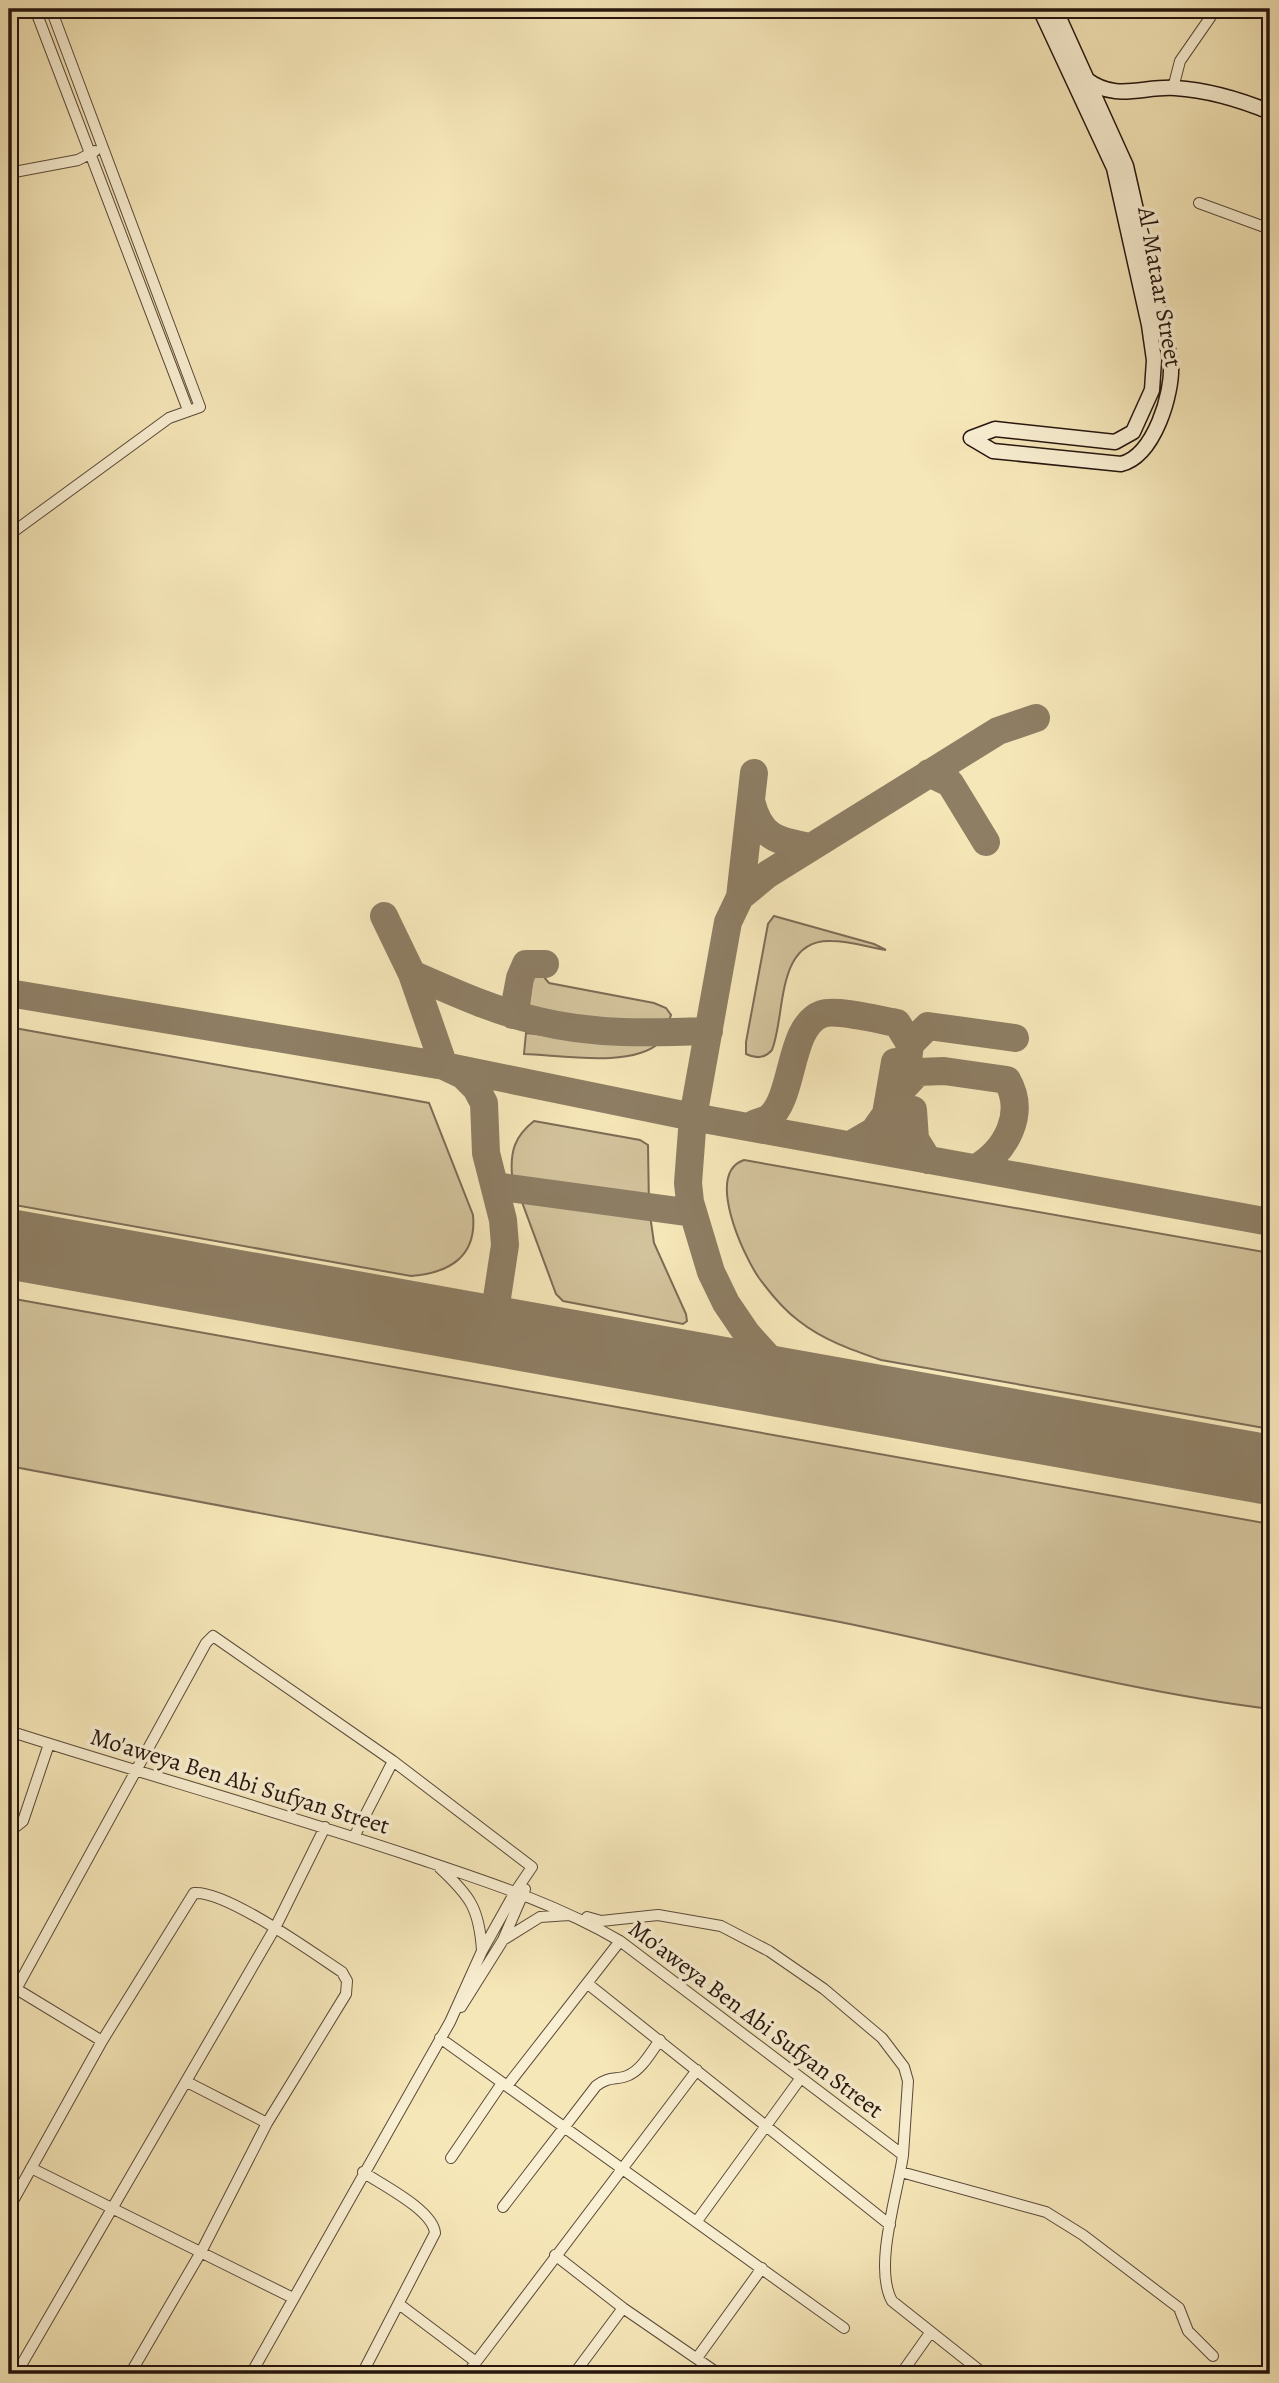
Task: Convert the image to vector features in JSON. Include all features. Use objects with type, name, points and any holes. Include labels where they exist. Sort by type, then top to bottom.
[{"type":"street","points":[[36,9],[188,410]]},
{"type":"street","points":[[9,535],[169,418],[200,407],[51,9]]},
{"type":"street","name":"Al-Mataar Street","points":[[1040,9],[1114,168],[1153,312],[1171,363],[1171,382],[1166,403],[1144,452],[1121,464],[993,451],[971,438],[995,429],[1115,442],[1133,432],[1150,400],[1154,371],[1153,312],[1126,166],[1055,9]]},
{"type":"street","points":[[1173,88],[1180,61],[1216,9]]},
{"type":"street","points":[[55,58],[68,53]]},
{"type":"street","points":[[1085,78],[1102,89],[1118,93],[1173,88],[1223,96],[1270,112]]},
{"type":"street","points":[[78,160],[90,152],[104,148]]},
{"type":"street","points":[[9,173],[78,160],[95,163],[109,159]]},
{"type":"street","points":[[1199,203],[1270,229]]},
{"type":"street","points":[[1152,348],[1159,355],[1163,369],[1168,370],[1171,363]]},
{"type":"street","points":[[1150,400],[1166,403]]},
{"type":"street","points":[[9,2002],[18,1990],[133,1771],[206,1643],[213,1636],[393,1761],[532,1867],[519,1893],[503,1940],[440,2038],[251,2374]]},
{"type":"street","name":"Mo'aweya Ben Abi Sufyan Street","points":[[9,1731],[133,1771],[325,1827],[573,1914],[620,1941],[903,2155]]},
{"type":"street","points":[[9,1832],[23,1821],[50,1744]]},
{"type":"street","points":[[354,1837],[393,1761]]},
{"type":"street","points":[[16,2374],[275,1928],[325,1827]]},
{"type":"street","points":[[437,1865],[472,1901],[480,1928],[482,1951]]},
{"type":"street","points":[[9,2208],[102,2041],[194,1892],[213,1897],[275,1928],[342,1972],[348,1988],[267,2123],[201,2252],[130,2374]]},
{"type":"street","points":[[450,2022],[482,1951],[519,1893]]},
{"type":"street","points":[[503,1940],[540,1917],[573,1914],[601,1921],[658,1915],[721,1926],[769,1951],[824,1989],[882,2038],[904,2067],[908,2081],[901,2172],[890,2225],[884,2280],[887,2290],[892,2301],[930,2333],[983,2373],[997,2374]]},
{"type":"street","points":[[451,2158],[504,2085],[620,1941]]},
{"type":"street","points":[[588,1984],[890,2225]]},
{"type":"street","points":[[18,1990],[102,2041]]},
{"type":"street","points":[[440,2038],[844,2328]]},
{"type":"street","points":[[503,2207],[562,2126],[596,2085],[610,2077],[629,2075],[641,2065],[660,2040]]},
{"type":"street","points":[[467,2374],[697,2070]]},
{"type":"street","points":[[697,2221],[800,2079]]},
{"type":"street","points":[[187,2082],[267,2123]]},
{"type":"street","points":[[31,2168],[293,2298]]},
{"type":"street","points":[[362,2374],[432,2243],[434,2224],[416,2207],[363,2172]]},
{"type":"street","points":[[901,2172],[1035,2208],[1058,2219],[1179,2308],[1188,2331],[1213,2356]]},
{"type":"street","points":[[555,2255],[624,2308],[719,2374]]},
{"type":"street","points":[[696,2358],[762,2268]]},
{"type":"street","points":[[399,2304],[476,2362]]},
{"type":"street","points":[[574,2374],[624,2308]]},
{"type":"street","points":[[901,2374],[930,2333]]},
{"type":"shaded area","points":[[774,916],[874,944],[886,950],[831,941],[813,944],[800,952],[791,965],[786,982],[772,1050],[763,1056],[753,1057],[746,1054],[746,1042],[768,924]]},
{"type":"shaded area","points":[[533,976],[544,977],[549,983],[654,1003],[666,1008],[671,1015],[665,1032],[635,1038],[596,1036],[540,1025],[527,1020]]},
{"type":"shaded area","points":[[9,1027],[429,1103],[473,1215],[470,1242],[458,1260],[448,1266],[411,1276],[9,1204]]},
{"type":"shaded area","points":[[526,1033],[623,1043],[659,1043],[647,1051],[631,1055],[575,1058],[524,1054]]},
{"type":"shaded area","points":[[534,1121],[640,1140],[648,1145],[649,1208],[654,1243],[686,1314],[687,1321],[683,1324],[563,1301],[556,1294],[512,1175],[515,1145],[522,1132]]},
{"type":"shaded area","points":[[744,1160],[1270,1253],[1270,1429],[881,1360],[828,1339],[808,1328],[783,1307],[759,1278],[744,1252],[727,1197],[728,1181],[733,1168]]},
{"type":"shaded area","points":[[9,1298],[1270,1524],[1270,1709],[1162,1692],[840,1622],[9,1466]]},
{"type":"taxiway","points":[[793,1385],[747,1334],[726,1303],[711,1272],[690,1202],[688,1183],[693,1117],[728,922],[740,897],[768,874],[998,731],[1036,718]]},
{"type":"taxiway","points":[[740,897],[754,773]]},
{"type":"taxiway","points":[[929,773],[950,783],[986,842]]},
{"type":"taxiway","points":[[751,801],[759,823],[771,835],[810,847]]},
{"type":"taxiway","points":[[384,916],[412,974],[444,1066],[463,1075],[476,1088],[484,1103],[486,1153],[503,1220],[505,1245],[492,1331]]},
{"type":"taxiway","points":[[513,1015],[520,978],[526,964],[545,964]]},
{"type":"taxiway","points":[[412,974],[490,1006],[559,1026],[623,1032],[709,1031]]},
{"type":"taxiway","points":[[9,993],[444,1066],[693,1117],[1270,1222]]},
{"type":"taxiway","points":[[754,1124],[769,1118],[777,1108],[797,1047],[811,1021],[829,1013],[897,1023],[910,1044],[905,1086],[918,1072],[944,1071],[1007,1080],[1015,1105],[1010,1130],[997,1151],[976,1168]]},
{"type":"taxiway","points":[[910,1044],[928,1026],[1015,1038]]},
{"type":"taxiway","points":[[850,1145],[874,1131],[886,1114],[895,1062]]},
{"type":"taxiway","points":[[875,1150],[902,1133],[913,1110],[915,1139],[928,1160]]},
{"type":"taxiway","points":[[495,1186],[693,1213]]},
{"type":"runway","points":[[9,1244],[1270,1470]]}]
